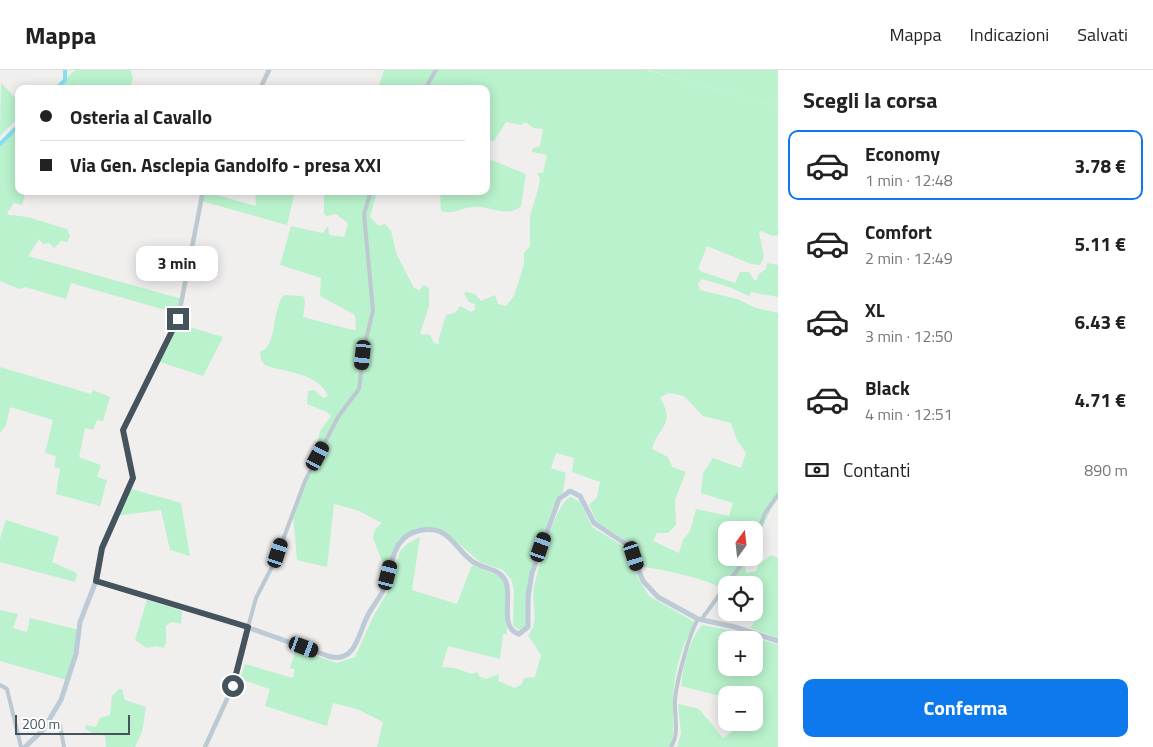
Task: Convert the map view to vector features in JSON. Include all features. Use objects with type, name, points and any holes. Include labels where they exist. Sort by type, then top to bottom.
[{"type":"main road","points":[[25,747],[50,720],[66,689],[78,644],[80,622],[96,581],[248,627],[334,658],[346,656],[356,645],[367,617],[382,593],[397,545],[411,534],[428,529],[443,533],[472,561],[495,571],[503,578],[507,587],[509,626],[514,632],[523,632],[529,622],[528,596],[532,573],[557,503],[561,496],[570,491],[580,496],[594,523],[629,546],[643,581],[652,593],[700,620],[735,626],[778,641]]},
{"type":"street","points":[[262,85],[269,70]]},
{"type":"street","points":[[427,85],[436,70]]},
{"type":"street","points":[[96,581],[102,548],[133,478],[123,430],[178,319],[202,195]]},
{"type":"street","points":[[205,747],[233,686],[256,598],[275,561],[304,481],[338,417],[359,389],[365,343],[373,311],[364,214],[370,195]]},
{"type":"street","points":[[762,521],[765,513],[778,495]]},
{"type":"street","points":[[671,747],[676,736],[675,695],[688,647],[700,620],[740,566]]},
{"type":"street","points":[[0,686],[7,689],[21,747]]},
{"type":"street","points":[[50,720],[60,725],[64,747]]},
{"type":"green space","points":[[75,70],[131,70],[133,79],[131,85],[60,85]]},
{"type":"green space","points":[[384,70],[646,70],[778,106],[778,235],[773,236],[761,231],[759,232],[764,257],[760,265],[751,264],[707,246],[698,269],[735,283],[740,272],[749,272],[754,280],[757,280],[759,274],[766,269],[767,263],[778,265],[778,297],[751,292],[749,296],[729,287],[702,279],[698,284],[700,290],[737,299],[756,308],[778,313],[778,498],[763,526],[763,521],[718,521],[718,566],[745,566],[746,573],[756,571],[758,566],[763,566],[763,561],[771,555],[778,558],[778,638],[763,631],[750,628],[755,621],[763,621],[763,576],[718,576],[718,586],[672,572],[642,567],[633,545],[597,522],[589,505],[597,497],[600,482],[572,472],[574,458],[556,453],[551,468],[566,473],[563,492],[557,499],[551,512],[536,556],[527,627],[522,631],[513,626],[514,590],[511,579],[503,570],[480,562],[443,530],[426,528],[397,543],[392,553],[383,587],[378,582],[383,564],[373,538],[375,529],[382,523],[357,510],[334,504],[327,567],[297,560],[293,514],[319,454],[316,449],[320,431],[331,416],[327,412],[307,404],[308,391],[314,390],[323,398],[328,396],[317,382],[301,374],[265,365],[261,360],[260,352],[266,349],[269,344],[280,300],[284,295],[303,296],[305,302],[303,317],[356,330],[355,315],[320,296],[321,278],[280,265],[291,226],[323,233],[328,226],[329,235],[344,237],[348,223],[336,214],[327,216],[324,214],[324,195],[376,195],[370,217],[379,226],[385,224],[391,231],[397,255],[414,288],[419,290],[424,285],[429,288],[429,306],[420,334],[430,335],[434,343],[439,344],[446,315],[455,313],[460,306],[471,312],[475,310],[475,304],[469,302],[464,294],[466,292],[475,294],[481,301],[495,295],[498,304],[506,306],[514,296],[524,264],[524,253],[530,246],[530,216],[540,178],[537,173],[543,173],[547,155],[532,152],[532,149],[540,146],[543,129],[533,128],[526,122],[521,125],[506,122],[494,141],[490,141],[490,85],[379,85]],"holes":[[[669,393],[684,396],[703,416],[731,423],[737,440],[746,453],[741,468],[713,458],[703,473],[701,493],[733,503],[729,516],[696,509],[690,531],[683,540],[679,553],[653,541],[657,533],[668,533],[676,525],[675,500],[686,472],[672,467],[668,457],[652,449],[666,420],[665,407],[660,397]]]},
{"type":"green space","points":[[649,70],[778,70],[778,106],[665,75]]},
{"type":"green space","points":[[1,83],[15,98],[15,121],[0,136]]},
{"type":"green space","points":[[15,129],[15,195],[25,195],[22,205],[14,203],[7,213],[8,215],[31,218],[67,229],[70,237],[67,242],[61,241],[54,248],[49,243],[43,244],[39,239],[28,256],[182,299],[179,314],[71,283],[66,299],[25,287],[19,289],[0,281],[0,145]]},
{"type":"green space","points":[[490,160],[526,174],[521,206],[516,210],[504,212],[478,207],[450,212],[441,211],[440,195],[490,195]]},
{"type":"green space","points":[[202,195],[217,195],[256,206],[255,195],[294,195],[287,225],[201,201]]},
{"type":"green space","points":[[176,323],[223,337],[203,376],[157,361]]},
{"type":"green space","points":[[0,367],[91,394],[93,390],[110,397],[103,421],[97,420],[93,430],[85,428],[79,457],[101,465],[97,477],[107,480],[100,506],[56,494],[60,469],[54,467],[56,456],[45,453],[53,420],[10,407],[6,425],[0,433]]},
{"type":"green space","points":[[128,488],[181,503],[190,556],[170,550],[161,510],[115,516]]},
{"type":"green space","points":[[571,497],[580,502],[592,527],[628,549],[639,580],[649,596],[696,623],[690,632],[678,662],[673,695],[673,731],[670,747],[377,747],[383,722],[357,709],[333,703],[327,726],[265,706],[270,689],[240,679],[245,664],[293,678],[295,669],[290,668],[296,649],[337,663],[355,657],[373,617],[391,586],[400,551],[407,544],[420,537],[412,590],[457,604],[472,565],[499,576],[505,583],[507,634],[503,634],[500,659],[448,646],[442,667],[455,668],[472,674],[477,672],[480,677],[486,679],[499,674],[498,681],[515,688],[522,684],[524,678],[535,677],[541,655],[528,635],[534,625],[534,587],[553,523],[565,501]]},
{"type":"green space","points":[[6,520],[59,537],[52,562],[77,573],[75,582],[0,562],[0,539]]},
{"type":"green space","points":[[147,600],[182,611],[181,624],[171,622],[166,626],[166,643],[163,648],[156,646],[147,648],[135,640]]},
{"type":"green space","points":[[0,610],[18,614],[13,628],[27,632],[30,618],[79,630],[67,680],[0,661]]},
{"type":"green space","points":[[702,625],[734,631],[718,631],[718,676],[763,676],[763,640],[778,645],[778,747],[677,747],[681,733],[678,704],[699,709],[723,738],[733,731],[763,731],[763,686],[718,686],[718,695],[681,686],[687,654],[693,639]]},
{"type":"green space","points":[[119,689],[122,689],[125,700],[146,707],[142,732],[135,747],[106,747],[105,736],[90,732],[85,728],[86,725],[96,727],[100,718],[110,715],[112,696]]},
{"type":"waterway","points":[[60,85],[65,80],[65,70]]},
{"type":"waterway","points":[[0,144],[15,129]]},
{"type":"route","points":[[178,319],[123,430],[122,436],[132,466],[133,478],[102,548],[96,581],[224,618],[248,627],[233,686]]}]
